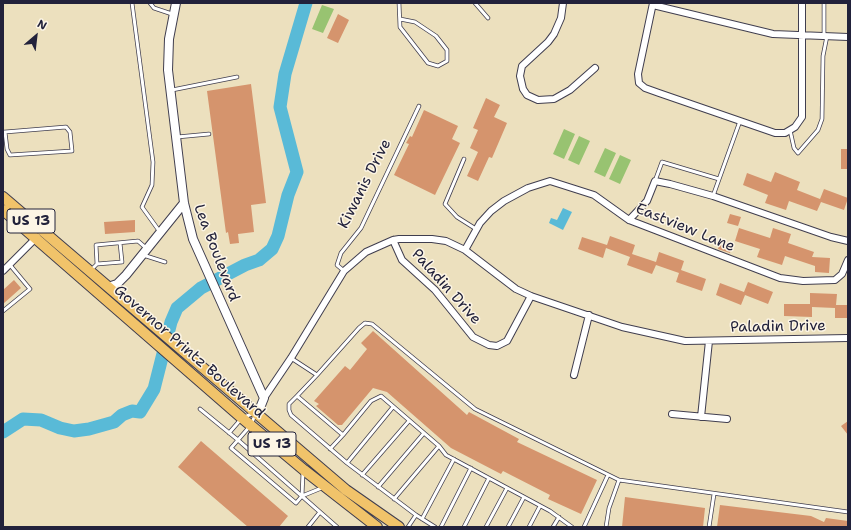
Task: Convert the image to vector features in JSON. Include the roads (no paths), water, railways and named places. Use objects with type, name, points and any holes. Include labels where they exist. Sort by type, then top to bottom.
[{"type":"main road","name":"US 13","points":[[3,196],[39,235]]},
{"type":"main road","name":"Governor Printz Boulevard","points":[[3,210],[39,235],[59,246],[346,490],[399,527]]},
{"type":"main road","name":"Governor Printz Boulevard","points":[[39,235],[82,280],[304,470],[377,527]]},
{"type":"main road","points":[[82,280],[108,287]]},
{"type":"main road","points":[[325,487],[333,486],[388,527]]},
{"type":"street","points":[[176,3],[169,39],[170,90],[184,203]]},
{"type":"street","points":[[563,3],[561,18],[554,34],[548,42],[522,66],[520,76],[522,89],[527,94],[538,100],[554,99],[570,90],[595,68]]},
{"type":"street","points":[[802,3],[803,37],[802,117],[795,127],[785,133],[775,133],[645,88],[639,83],[638,74],[653,4],[773,34],[803,37],[848,37]]},
{"type":"street","name":"Eastview Lane","points":[[465,250],[487,214],[504,201],[528,188],[550,181],[594,194],[628,220],[765,273],[793,281],[834,280],[842,274],[848,260]]},
{"type":"street","points":[[628,220],[647,201],[655,181],[714,196],[831,237],[848,241]]},
{"type":"street","name":"Lea Boulevard","points":[[108,287],[117,284],[131,269],[184,203]]},
{"type":"street","name":"Lea Boulevard","points":[[184,203],[193,239],[264,398]]},
{"type":"street","points":[[3,271],[39,235]]},
{"type":"street","name":"Paladin Drive","points":[[264,398],[291,358],[344,271],[366,252],[393,240],[432,239],[446,241],[465,250],[516,288],[531,296],[622,327],[671,338],[709,341],[848,338]]},
{"type":"street","name":"Paladin Drive","points":[[393,240],[402,260],[435,290],[473,337],[489,346],[498,346],[507,341],[531,296]]},
{"type":"street","points":[[574,375],[589,315]]},
{"type":"street","name":"Paladin Drive","points":[[701,416],[709,341]]},
{"type":"street","points":[[256,413],[264,398]]},
{"type":"street","points":[[672,414],[727,419]]},
{"type":"lane","points":[[132,3],[153,162],[152,185],[142,207],[161,233]]},
{"type":"lane","points":[[150,3],[154,8],[174,15]]},
{"type":"lane","points":[[399,3],[400,27],[428,63],[438,66],[447,61],[447,50],[436,36],[415,22],[400,19]]},
{"type":"lane","points":[[475,3],[488,18]]},
{"type":"lane","points":[[790,130],[794,148],[798,153],[818,130],[822,119],[823,56],[825,36],[824,3]]},
{"type":"lane","points":[[170,90],[237,77]]},
{"type":"lane","name":"Kiwanis Drive","points":[[344,271],[337,265],[341,252],[360,228],[419,106]]},
{"type":"lane","points":[[714,196],[740,121]]},
{"type":"lane","points":[[66,127],[70,132],[72,151],[10,155],[6,149],[4,132],[66,127]]},
{"type":"lane","points":[[175,137],[209,134]]},
{"type":"lane","points":[[464,159],[445,204],[457,218],[476,230]]},
{"type":"lane","points":[[655,181],[662,162],[719,179]]},
{"type":"lane","points":[[97,264],[96,245],[108,246],[138,241],[145,252],[165,262]]},
{"type":"lane","points":[[120,243],[122,262]]},
{"type":"lane","points":[[90,272],[97,264],[110,262],[122,262],[131,269]]},
{"type":"lane","points":[[3,310],[30,290],[10,265]]},
{"type":"lane","points":[[435,527],[416,515],[362,475],[291,415],[288,410],[289,404],[365,323],[372,324],[475,409],[619,480],[848,512]]},
{"type":"lane","points":[[291,358],[317,375]]},
{"type":"lane","points":[[297,396],[342,435]]},
{"type":"lane","points":[[330,449],[377,397],[381,396],[439,446],[446,455],[540,506],[559,517],[572,527]]},
{"type":"lane","points":[[347,463],[394,407]]},
{"type":"lane","points":[[200,409],[238,440],[337,527]]},
{"type":"lane","points":[[229,433],[242,418],[256,413]]},
{"type":"lane","points":[[256,413],[251,425],[231,448],[296,503],[302,496],[325,487]]},
{"type":"lane","points":[[362,475],[409,421]]},
{"type":"lane","points":[[378,487],[424,433]]},
{"type":"lane","points":[[394,499],[439,446]]},
{"type":"lane","points":[[422,519],[454,459]]},
{"type":"lane","points":[[441,527],[471,468]]},
{"type":"lane","points":[[302,496],[304,470]]},
{"type":"lane","points":[[584,527],[608,475]]},
{"type":"lane","points":[[464,527],[489,478]]},
{"type":"lane","points":[[606,527],[609,508],[619,480]]},
{"type":"lane","points":[[486,527],[507,488]]},
{"type":"lane","points":[[709,527],[714,494]]},
{"type":"lane","points":[[508,527],[524,497]]},
{"type":"lane","points":[[529,527],[540,506]]},
{"type":"lane","points":[[308,527],[320,512]]},
{"type":"lane","points":[[408,527],[416,515]]},
{"type":"lane","points":[[553,527],[559,517]]},
{"type":"water","points":[[563,208],[572,212],[563,230],[549,223],[551,218],[557,220]]},
{"type":"waterway","points":[[3,432],[23,419],[41,420],[60,428],[74,431],[89,429],[114,422],[122,415],[132,411],[140,412],[154,389],[171,322],[177,308],[201,288],[245,265],[259,260],[272,249],[278,236],[288,195],[297,172],[280,107],[285,74],[306,3]]}]
